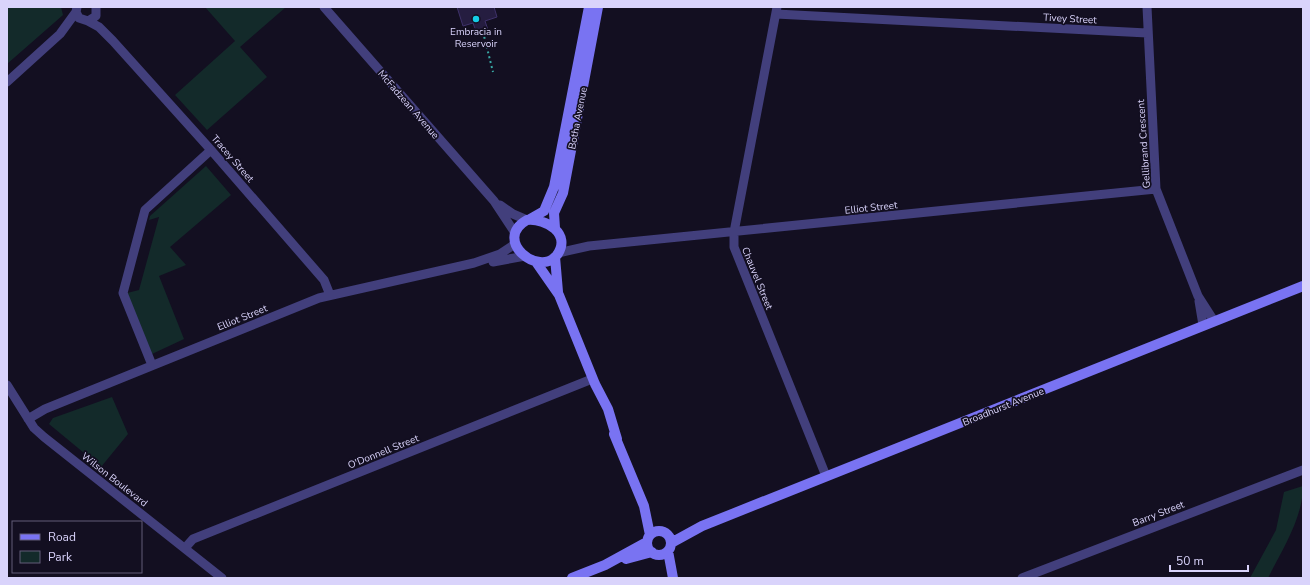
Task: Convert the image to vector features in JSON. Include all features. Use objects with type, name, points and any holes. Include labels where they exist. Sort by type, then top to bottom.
[{"type":"street","name":"McFadzean Avenue","points":[[324,7],[494,201],[515,233]]},
{"type":"street","name":"Botha Avenue","points":[[555,228],[554,213],[563,193],[589,7]]},
{"type":"street","name":"Botha Avenue","points":[[528,219],[544,211],[554,187],[572,120],[598,7]]},
{"type":"street","name":"Gellibrand Crescent","points":[[1147,7],[1147,33],[1156,189],[1198,296],[1214,321]]},
{"type":"street","name":"Tracey Street","points":[[76,8],[79,18],[98,27],[113,41],[211,150],[324,280],[330,295]]},
{"type":"street","points":[[60,34],[76,8]]},
{"type":"street","name":"Tracey Street","points":[[97,9],[102,25],[113,41]]},
{"type":"street","points":[[7,82],[60,34],[94,18],[97,9]]},
{"type":"street","name":"Tivey Street","points":[[776,11],[1147,33]]},
{"type":"street","name":"Chauvel Street","points":[[776,11],[734,232],[734,247],[826,476]]},
{"type":"street","points":[[152,365],[123,293],[145,210],[211,150]]},
{"type":"street","name":"Elliot Street","points":[[556,255],[589,246],[1156,189]]},
{"type":"street","name":"McFadzean Avenue","points":[[494,201],[513,214],[528,219]]},
{"type":"street","points":[[559,295],[556,255],[560,239],[559,234],[555,228],[546,222],[528,219],[522,223],[515,233],[515,244],[519,251],[536,262],[559,295],[594,382],[608,409],[617,439],[644,506],[649,549],[655,553],[673,578]]},
{"type":"street","name":"Elliot Street","points":[[560,239],[571,244],[589,246]]},
{"type":"street","name":"Elliot Street","points":[[474,263],[500,254],[515,244]]},
{"type":"street","points":[[536,262],[545,261],[556,255]]},
{"type":"street","name":"Elliot Street","points":[[28,419],[45,409],[152,365],[330,295],[474,263],[525,256]]},
{"type":"street","name":"Broadhurst Avenue","points":[[655,553],[669,547],[702,526],[1303,286]]},
{"type":"street","name":"Gellibrand Crescent","points":[[1198,296],[1203,325]]},
{"type":"street","name":"O'Donnell Street","points":[[185,548],[193,539],[594,382]]},
{"type":"street","name":"Wilson Boulevard","points":[[7,385],[34,428],[44,438],[222,578]]},
{"type":"street","name":"Barry Street","points":[[1022,578],[1303,470]]},
{"type":"street","points":[[644,506],[663,532],[669,547],[673,578]]},
{"type":"street","name":"Broadhurst Avenue","points":[[649,539],[663,532],[702,526]]},
{"type":"street","points":[[605,565],[649,539]]},
{"type":"street","points":[[572,578],[605,565],[655,553]]},
{"type":"path","points":[[483,32],[493,72]]},
{"type":"green space","points":[[7,7],[61,7],[63,15],[7,64]]},
{"type":"green space","points":[[205,7],[286,7],[240,47],[267,77],[207,130],[175,95],[235,41]]},
{"type":"green space","points":[[206,166],[231,195],[170,247],[186,265],[159,276],[184,339],[152,354],[127,293],[139,290],[159,217],[149,220],[150,216]]},
{"type":"green space","points":[[112,397],[128,434],[101,467],[49,424],[53,418]]},
{"type":"green space","points":[[1303,486],[1300,510],[1296,522],[1268,578],[1250,578],[1276,530],[1284,492]]},
{"type":"building","name":"Embracia in Reservoir","points":[[457,7],[494,7],[497,17],[485,21],[488,30],[477,34],[473,23],[463,26]]},
{"type":"place","name":"Embracia in Reservoir","points":[[476,19]]}]
